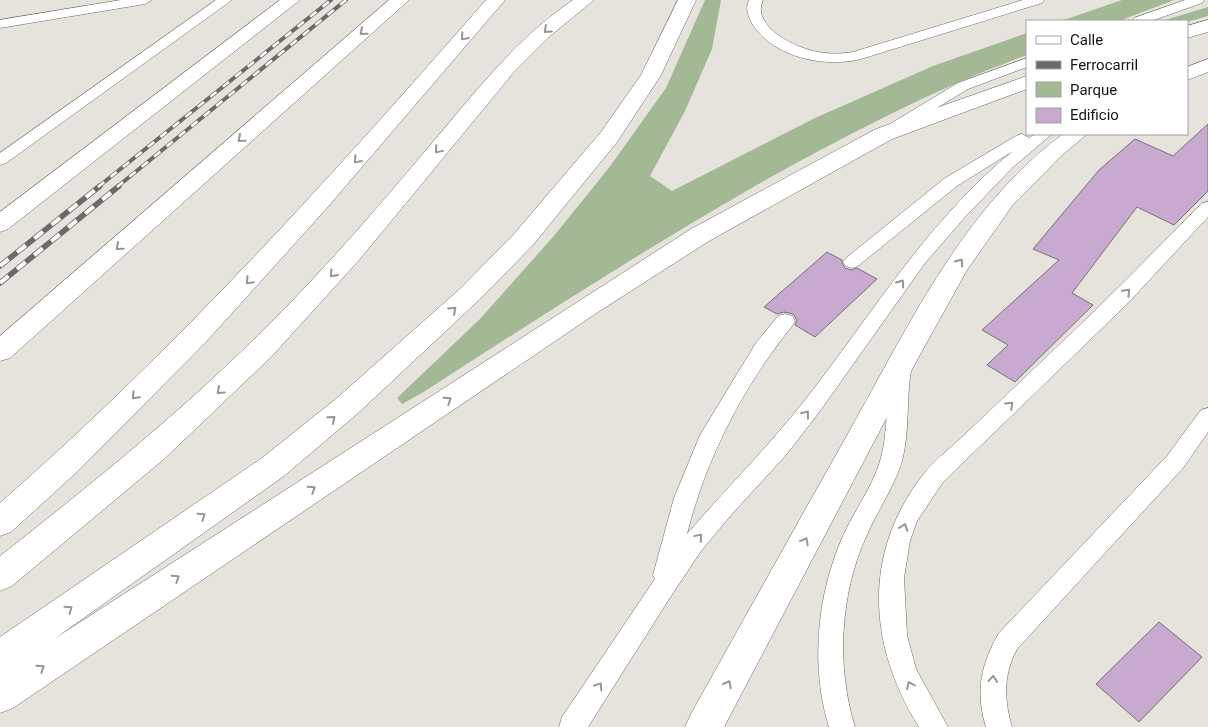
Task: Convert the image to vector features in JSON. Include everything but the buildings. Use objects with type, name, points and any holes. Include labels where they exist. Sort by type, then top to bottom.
[{"type":"street","points":[[0,224],[291,0]]},
{"type":"street","points":[[0,351],[400,0]]},
{"type":"street","points":[[0,522],[105,426],[245,284],[323,199],[496,0]]},
{"type":"street","points":[[0,576],[165,440],[232,380],[296,315],[373,230],[496,80],[532,42],[585,0]]},
{"type":"street","points":[[0,657],[272,467],[348,406],[470,294],[523,240],[609,137],[651,75],[687,0]]},
{"type":"street","points":[[1188,32],[1208,26]]},
{"type":"street","points":[[1188,72],[1208,65]]},
{"type":"street","points":[[0,695],[589,306],[700,235],[884,134],[1026,82]]},
{"type":"street","points":[[704,727],[957,266],[1004,201],[1051,154],[1075,135]]},
{"type":"lane","points":[[0,24],[145,0]]},
{"type":"lane","points":[[0,160],[225,0]]},
{"type":"lane","points":[[743,0],[756,20],[773,37],[799,52],[829,59],[856,56],[1037,0]]},
{"type":"lane","points":[[756,0],[753,6],[756,20]]},
{"type":"lane","points":[[1142,20],[1197,0]]},
{"type":"lane","points":[[884,134],[963,86],[1026,62]]},
{"type":"lane","points":[[852,262],[951,182],[1030,135]]},
{"type":"lane","points":[[572,727],[660,591],[693,544],[778,449],[814,404],[919,258],[959,212],[1007,164],[1043,135]]},
{"type":"lane","points":[[934,727],[918,701],[904,671],[894,638],[892,578],[904,524],[917,501],[936,476],[1120,300],[1208,207]]},
{"type":"lane","points":[[660,591],[685,498],[708,441],[763,348],[785,321]]},
{"type":"lane","points":[[842,727],[832,685],[830,647],[836,596],[850,547],[890,462],[897,437],[897,385],[904,360]]},
{"type":"lane","points":[[999,727],[992,693],[994,672],[998,657],[1008,641],[1175,462],[1208,416]]},
{"type":"green space","points":[[705,0],[721,0],[712,49],[685,111],[650,176],[672,191],[815,118],[933,66],[1026,33],[1026,55],[957,83],[888,115],[755,186],[629,261],[402,404],[397,398],[480,319],[553,237],[608,169],[666,88]]},
{"type":"green space","points":[[1122,0],[1174,0],[1122,20],[1064,20]]},
{"type":"green space","points":[[1208,7],[1208,16],[1188,22],[1188,20],[1165,20]]},
{"type":"railway","points":[[98,187],[331,0]]},
{"type":"railway","points":[[117,187],[346,0]]},
{"type":"railway","points":[[0,266],[100,186]]},
{"type":"railway","points":[[0,283],[119,186]]}]
